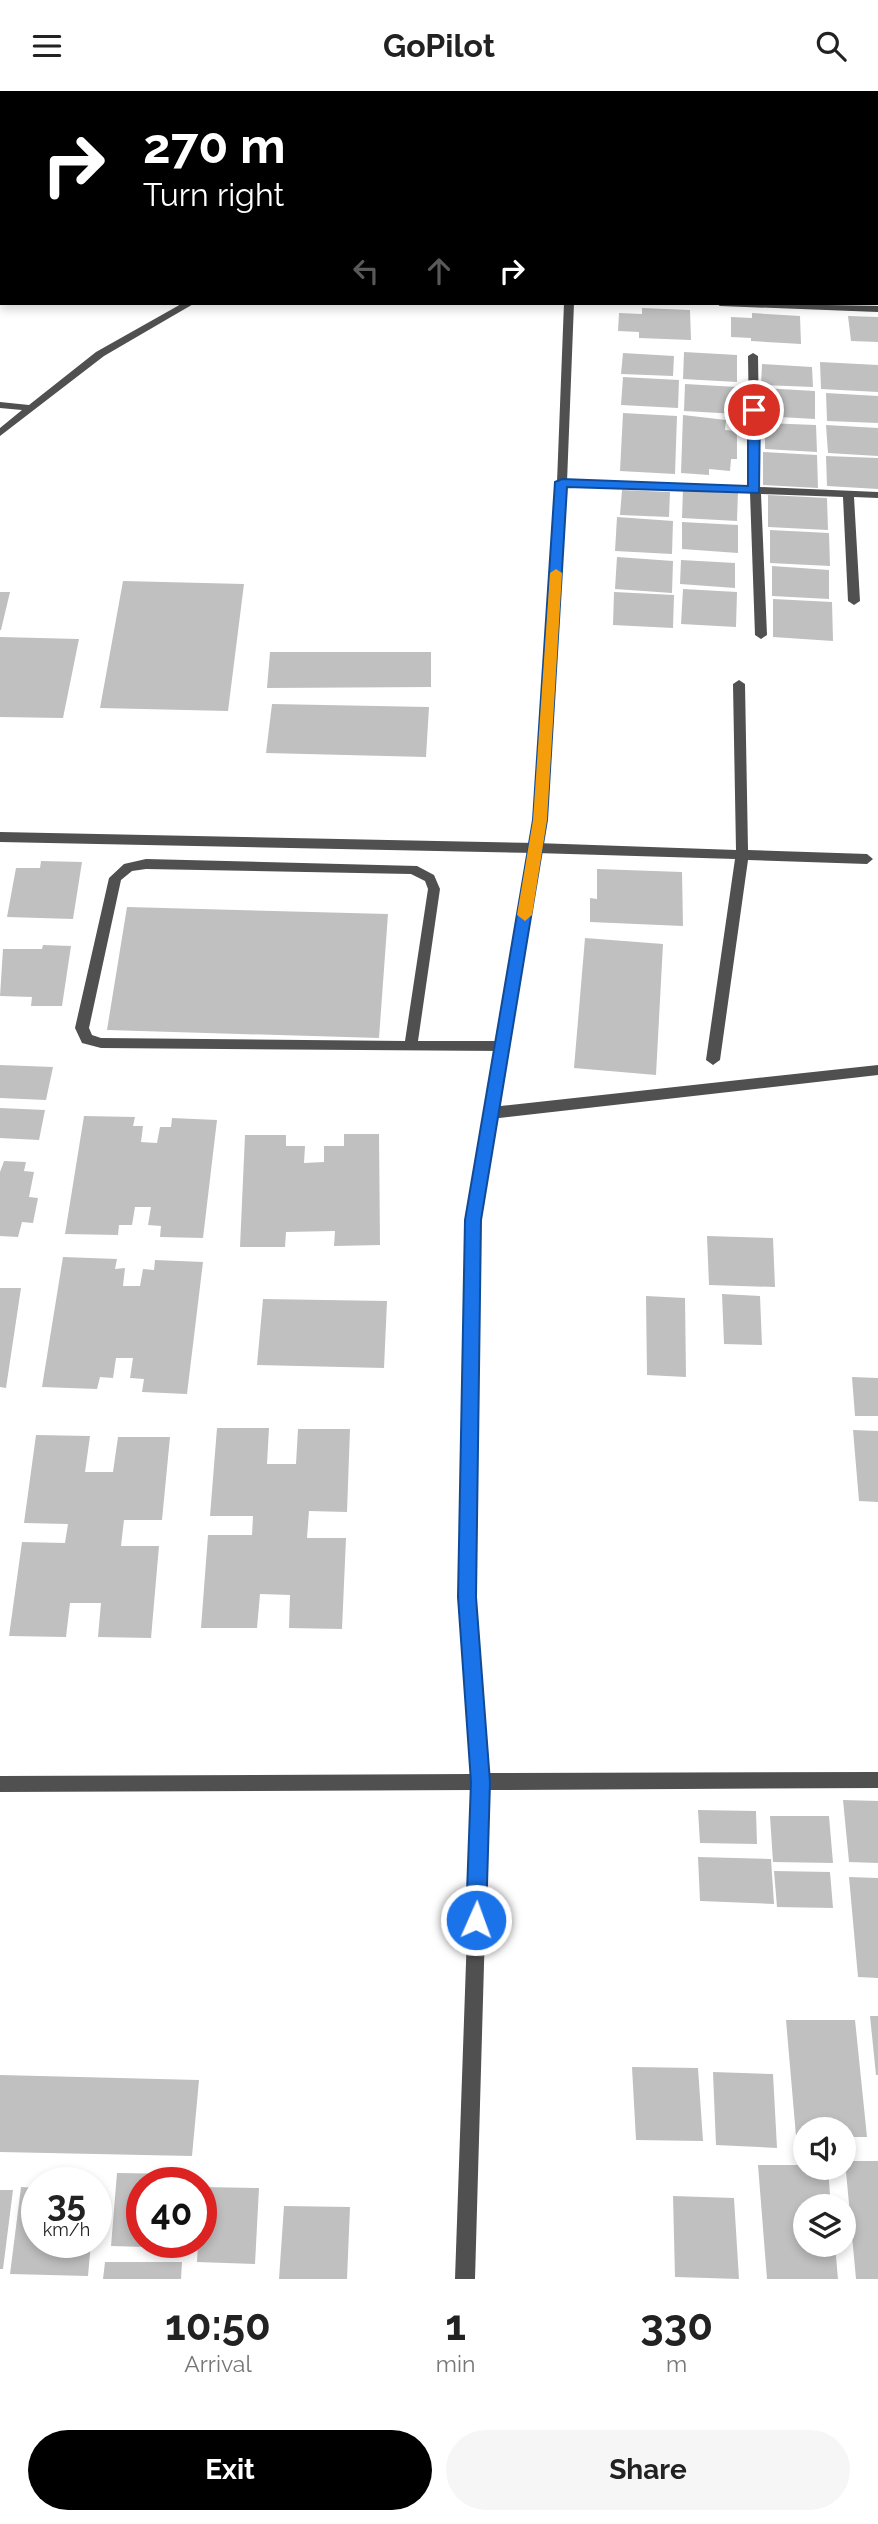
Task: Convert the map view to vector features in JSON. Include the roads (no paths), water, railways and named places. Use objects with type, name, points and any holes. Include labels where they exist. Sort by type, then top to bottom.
[{"type":"street","points":[[0,433],[100,353],[186,305]]},
{"type":"street","points":[[465,2279],[481,1782],[467,1597],[473,1220],[540,820],[562,482],[569,305]]},
{"type":"street","points":[[773,305],[878,309]]},
{"type":"street","points":[[753,356],[761,635]]},
{"type":"street","points":[[0,405],[32,408]]},
{"type":"street","points":[[562,482],[878,495]]},
{"type":"street","points":[[848,494],[854,601]]},
{"type":"street","points":[[713,1060],[743,855],[739,684]]},
{"type":"street","points":[[0,837],[536,848],[867,859]]},
{"type":"street","points":[[411,1046],[435,889],[430,878],[413,869],[146,864],[128,867],[115,878],[82,1028],[87,1039],[101,1043],[503,1047]]},
{"type":"street","points":[[491,1114],[878,1070]]},
{"type":"street","points":[[0,1784],[878,1780]]}]
